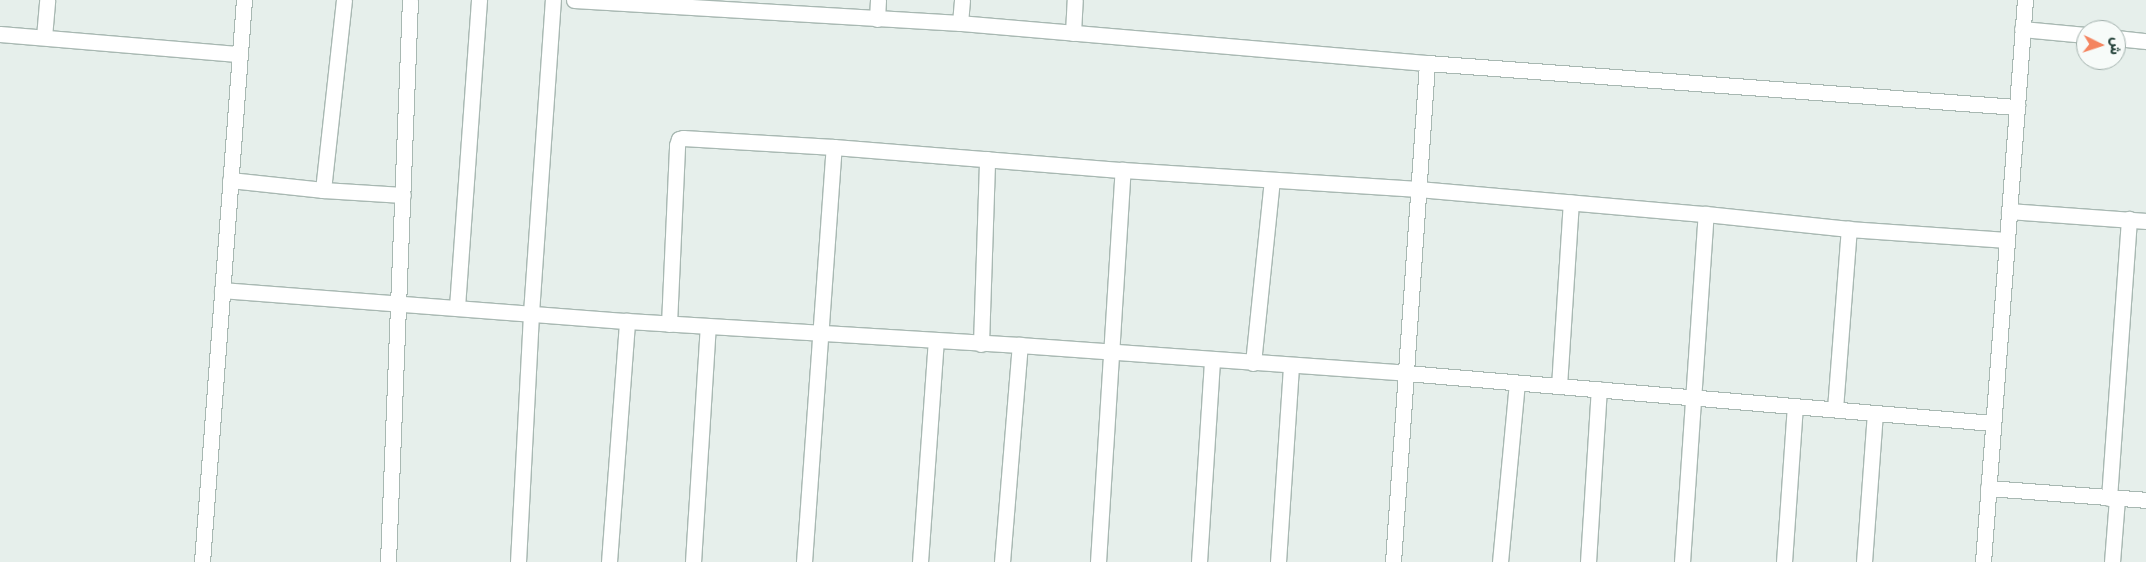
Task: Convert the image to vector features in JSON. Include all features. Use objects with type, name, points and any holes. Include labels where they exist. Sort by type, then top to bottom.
[{"type":"street","points":[[44,37],[48,0]]},
{"type":"street","points":[[202,562],[244,0]]},
{"type":"street","points":[[323,190],[344,0]]},
{"type":"street","points":[[388,562],[410,0]]},
{"type":"street","points":[[457,306],[480,0]]},
{"type":"street","points":[[518,562],[531,313],[553,0]]},
{"type":"street","points":[[574,0],[799,6],[877,18],[960,23],[1427,63],[2017,107]]},
{"type":"street","points":[[877,18],[878,0]]},
{"type":"street","points":[[960,23],[962,0]]},
{"type":"street","points":[[1073,33],[1076,0]]},
{"type":"street","points":[[1982,562],[2025,0]]},
{"type":"street","points":[[2022,29],[2076,34]]},
{"type":"street","points":[[0,34],[240,54]]},
{"type":"street","points":[[2126,39],[2146,41]]},
{"type":"street","points":[[1393,562],[1427,63]]},
{"type":"street","points":[[668,324],[679,139],[834,147],[1123,170],[1418,189],[1706,214],[1849,229],[2007,240]]},
{"type":"street","points":[[804,562],[834,147]]},
{"type":"street","points":[[981,344],[983,219],[987,159]]},
{"type":"street","points":[[1098,562],[1123,170]]},
{"type":"street","points":[[230,180],[323,190],[403,195]]},
{"type":"street","points":[[1253,363],[1272,180]]},
{"type":"street","points":[[1559,386],[1571,202]]},
{"type":"street","points":[[2009,210],[2146,221]]},
{"type":"street","points":[[1682,562],[1706,214]]},
{"type":"street","points":[[2112,562],[2113,498],[2129,219]]},
{"type":"street","points":[[1835,409],[1849,229]]},
{"type":"street","points":[[222,290],[457,306],[668,324],[1020,345],[1406,373],[1993,423]]},
{"type":"street","points":[[609,562],[627,321]]},
{"type":"street","points":[[693,562],[708,326]]},
{"type":"street","points":[[920,562],[936,341]]},
{"type":"street","points":[[1002,562],[1020,345]]},
{"type":"street","points":[[1199,562],[1212,359]]},
{"type":"street","points":[[1278,562],[1290,365]]},
{"type":"street","points":[[1500,562],[1516,383]]},
{"type":"street","points":[[1588,562],[1599,389]]},
{"type":"street","points":[[1784,562],[1795,406]]},
{"type":"street","points":[[1864,562],[1875,412]]},
{"type":"street","points":[[1988,488],[2146,500]]}]
